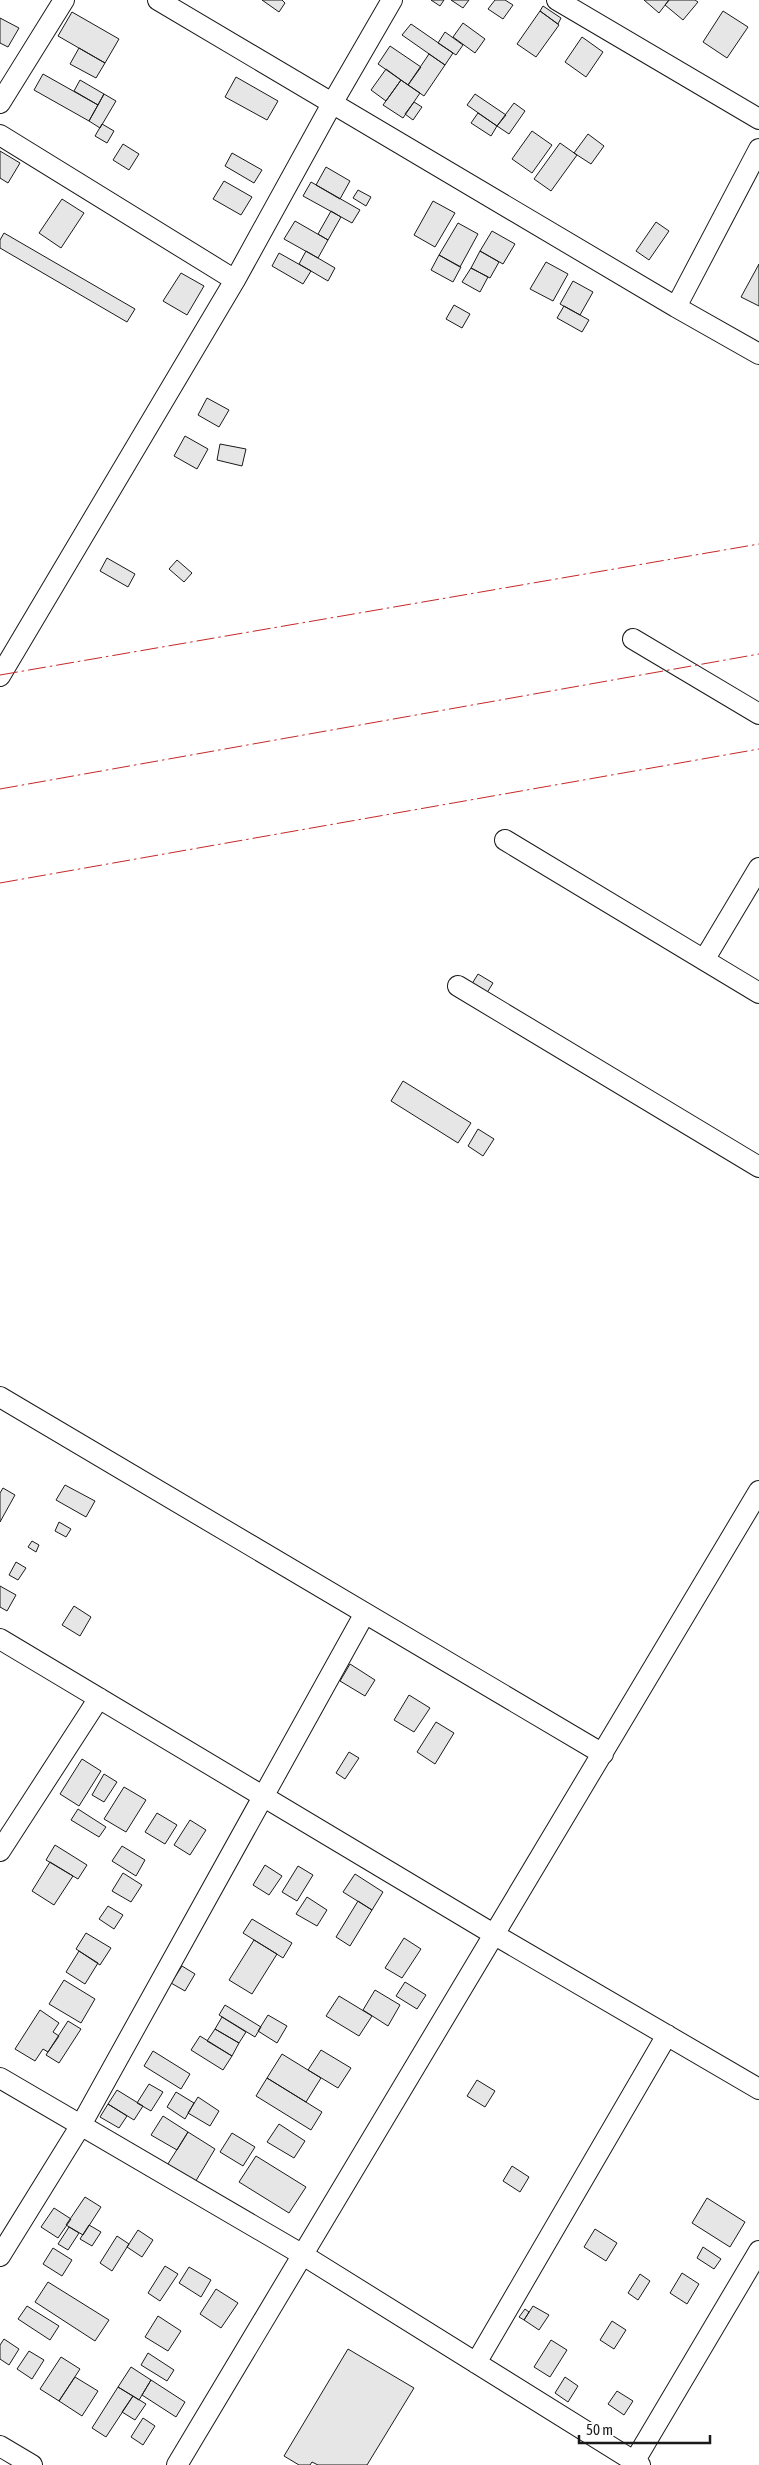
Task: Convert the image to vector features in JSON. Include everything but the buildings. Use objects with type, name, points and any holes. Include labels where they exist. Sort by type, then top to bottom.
[{"type":"street","points":[[0,103],[64,0]]},
{"type":"street","points":[[158,0],[676,307],[759,354]]},
{"type":"street","points":[[0,676],[235,280],[333,102],[392,0]]},
{"type":"street","points":[[557,0],[759,119]]},
{"type":"street","points":[[0,136],[235,280]]},
{"type":"street","points":[[676,307],[759,149]]},
{"type":"street","points":[[633,639],[759,714]]},
{"type":"street","points":[[505,840],[759,993]]},
{"type":"street","points":[[704,960],[759,868]]},
{"type":"street","points":[[458,986],[759,1168]]},
{"type":"street","points":[[2,1403],[365,1613],[603,1754]]},
{"type":"street","points":[[177,2465],[759,1491]]},
{"type":"street","points":[[0,2256],[81,2125],[365,1613]]},
{"type":"street","points":[[0,1639],[495,1935],[759,2089]]},
{"type":"street","points":[[0,1852],[99,1698]]},
{"type":"street","points":[[476,2363],[667,2035]]},
{"type":"street","points":[[0,2078],[303,2255],[637,2463],[759,2251]]},
{"type":"street","points":[[0,2446],[32,2465]]},
{"type":"power","points":[[0,675],[759,544]]},
{"type":"power","points":[[0,789],[759,654]]},
{"type":"power","points":[[0,883],[759,749]]}]
